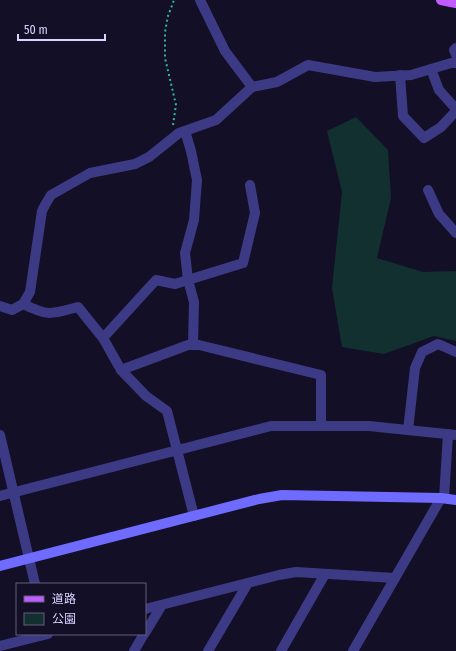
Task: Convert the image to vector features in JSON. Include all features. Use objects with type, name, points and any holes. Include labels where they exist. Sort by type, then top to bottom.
[{"type":"main road","points":[[441,0],[456,3]]},
{"type":"street","points":[[200,0],[225,51],[252,87]]},
{"type":"street","points":[[456,48],[454,50],[456,56]]},
{"type":"street","points":[[0,306],[12,310],[23,304],[30,292],[42,211],[51,195],[90,173],[135,164],[149,157],[180,133],[216,120],[252,87],[277,82],[308,65],[375,77],[411,75],[451,63],[456,63]]},
{"type":"street","points":[[400,76],[403,116],[424,138],[441,127],[456,110],[439,90],[431,69]]},
{"type":"street","points":[[180,133],[191,151],[198,180],[194,220],[185,253],[188,280],[194,302],[193,345]]},
{"type":"street","points":[[103,338],[156,280],[175,284],[243,263],[255,213],[250,185]]},
{"type":"street","points":[[428,190],[439,214],[456,233]]},
{"type":"street","points":[[23,304],[42,313],[52,314],[78,307],[103,338],[121,370],[146,396],[167,411],[194,516]]},
{"type":"street","points":[[408,430],[415,368],[422,352],[438,344],[456,352]]},
{"type":"street","points":[[121,370],[188,345],[199,345],[321,376],[321,426]]},
{"type":"street","points":[[0,496],[270,426],[369,426],[452,435],[442,498],[353,651]]},
{"type":"street","points":[[0,436],[35,583]]},
{"type":"street","points":[[0,566],[260,499],[282,495],[442,498],[456,500]]},
{"type":"street","points":[[146,609],[296,572],[395,578]]},
{"type":"street","points":[[281,651],[325,574]]},
{"type":"street","points":[[208,651],[248,583]]},
{"type":"street","points":[[146,632],[162,605]]},
{"type":"street","points":[[0,646],[43,635]]},
{"type":"street","points":[[134,651],[144,635]]},
{"type":"path","points":[[174,0],[168,16],[165,32],[165,58],[176,105],[173,127],[180,133]]},
{"type":"green space","points":[[356,117],[388,150],[391,198],[377,258],[423,272],[456,271],[456,341],[434,336],[384,354],[342,347],[332,288],[342,192],[327,131]]}]
